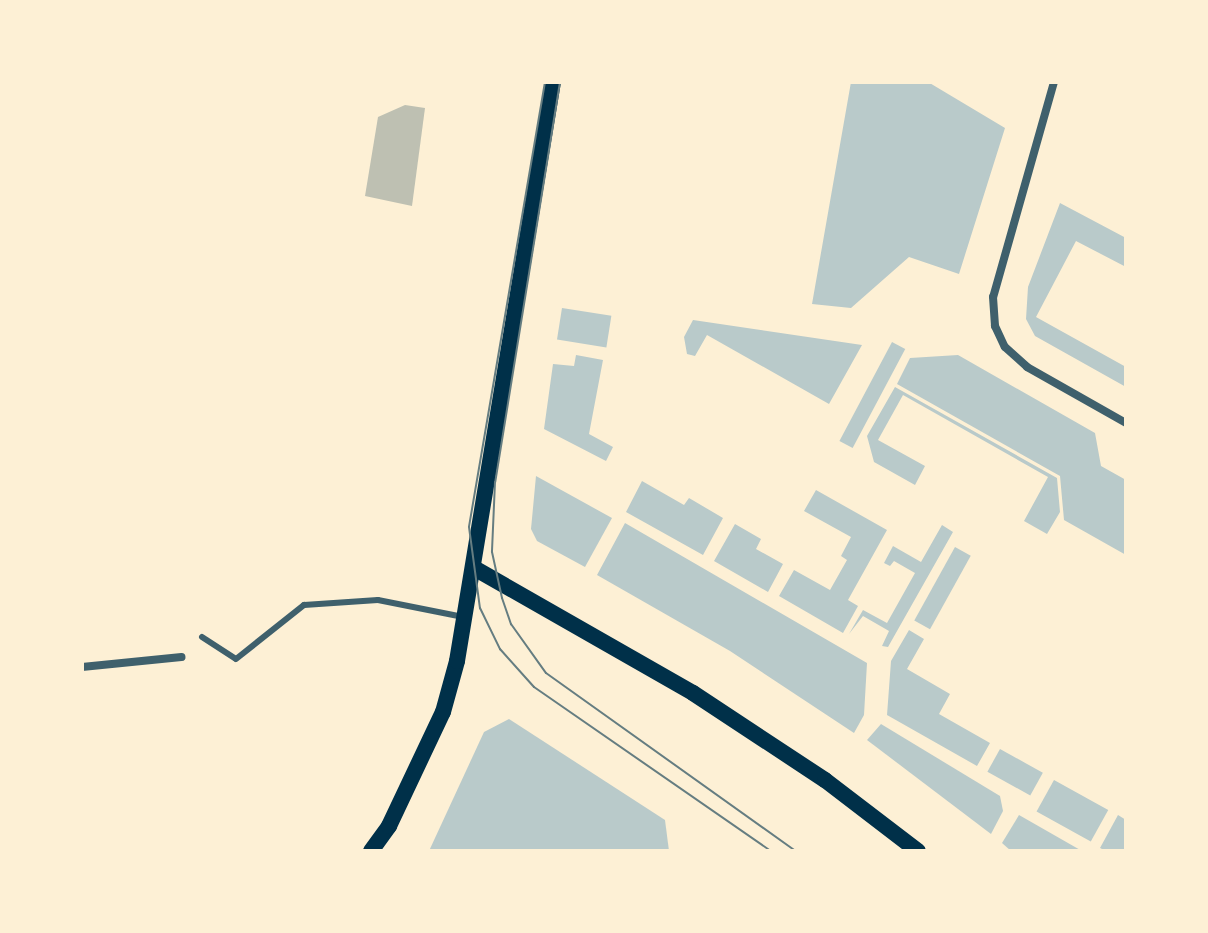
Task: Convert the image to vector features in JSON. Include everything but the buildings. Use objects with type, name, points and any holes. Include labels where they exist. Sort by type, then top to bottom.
[{"type":"main road","points":[[371,851],[389,826],[443,712],[466,618],[482,496],[553,82]]},
{"type":"main road","points":[[474,568],[693,693],[825,780],[918,851]]},
{"type":"street","points":[[1054,82],[993,297],[995,326],[1005,347],[1027,367],[1126,423]]},
{"type":"street","points":[[82,667],[182,657]]},
{"type":"lane","points":[[202,637],[236,659],[304,605],[378,600],[466,618]]},
{"type":"shaded area","points":[[851,82],[928,82],[1005,128],[959,274],[909,257],[851,308],[812,304]]},
{"type":"shaded area","points":[[1060,203],[1126,238],[1126,267],[1076,241],[1036,317],[1126,367],[1126,387],[1035,336],[1026,319],[1028,287]]},
{"type":"shaded area","points":[[562,308],[611,316],[606,347],[557,340]]},
{"type":"shaded area","points":[[693,320],[862,345],[829,404],[707,335],[695,356],[687,354],[684,337]]},
{"type":"shaded area","points":[[892,342],[905,349],[853,448],[839,441]]},
{"type":"shaded area","points":[[576,355],[603,360],[589,434],[613,447],[606,461],[544,429],[553,364],[574,366]]},
{"type":"shaded area","points":[[958,355],[1095,433],[1101,466],[1126,480],[1126,555],[1064,520],[1060,476],[897,384],[910,358]]},
{"type":"shaded area","points":[[895,387],[1057,478],[1060,512],[1047,534],[1024,521],[1048,477],[903,395],[878,440],[925,466],[915,485],[874,462],[867,436]]},
{"type":"shaded area","points":[[536,476],[612,518],[585,567],[537,541],[531,529]]},
{"type":"shaded area","points":[[642,481],[684,505],[689,498],[723,518],[703,555],[626,512]]},
{"type":"shaded area","points":[[816,490],[887,530],[848,600],[858,606],[843,633],[779,596],[794,570],[830,590],[847,560],[841,556],[851,537],[804,511]]},
{"type":"shaded area","points":[[625,523],[867,663],[864,715],[854,733],[730,651],[597,575]]},
{"type":"shaded area","points":[[735,524],[761,539],[756,549],[783,564],[768,592],[714,561]]},
{"type":"shaded area","points":[[942,525],[953,532],[888,647],[882,646],[889,631],[863,616],[849,634],[863,610],[887,623],[915,573],[894,561],[890,566],[884,563],[893,546],[921,562]]},
{"type":"shaded area","points":[[955,547],[971,556],[930,629],[914,620]]},
{"type":"shaded area","points":[[909,630],[924,639],[907,669],[950,694],[939,714],[990,743],[977,766],[887,715],[891,661]]},
{"type":"shaded area","points":[[509,719],[665,820],[669,851],[429,851],[484,732]]},
{"type":"shaded area","points":[[881,724],[1000,796],[1003,811],[991,834],[867,740]]},
{"type":"shaded area","points":[[1000,749],[1043,773],[1030,795],[987,772]]},
{"type":"shaded area","points":[[1054,780],[1108,810],[1091,842],[1037,811]]},
{"type":"shaded area","points":[[1019,815],[1082,851],[1011,851],[1002,843]]},
{"type":"shaded area","points":[[1118,815],[1126,820],[1126,851],[1106,851],[1100,848]]},
{"type":"tram line","points":[[545,82],[469,527],[480,608],[500,649],[534,687],[771,851]]},
{"type":"tram line","points":[[560,82],[495,482],[492,552],[502,598],[511,624],[546,673],[796,851]]}]
